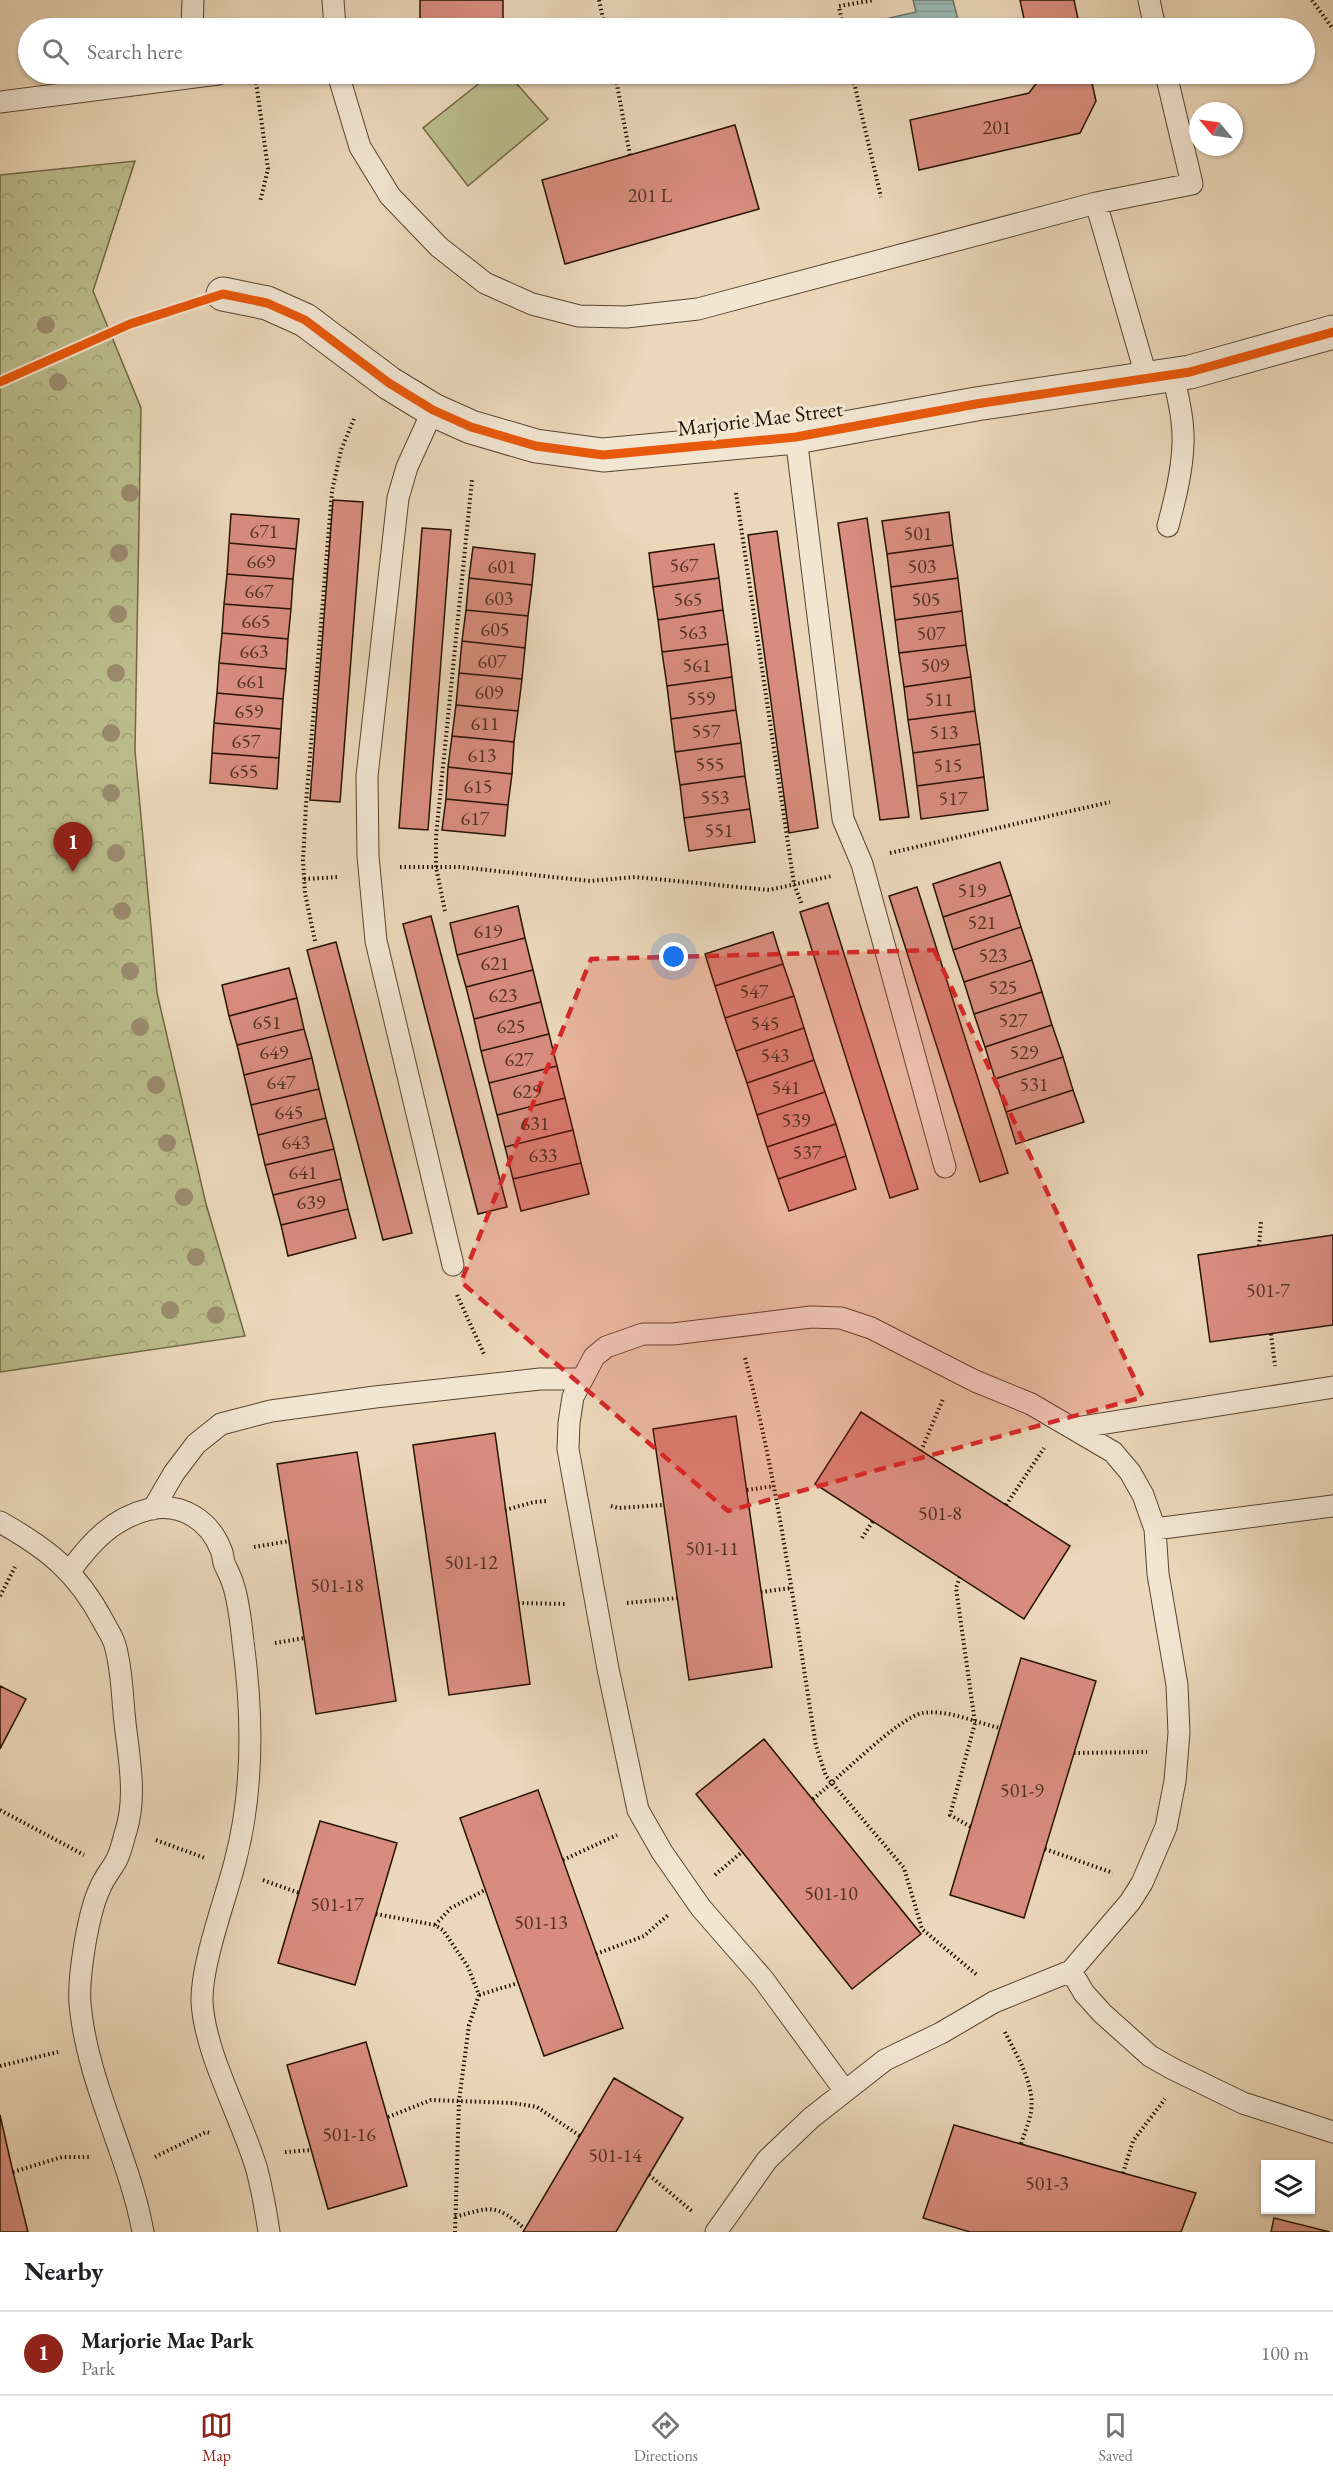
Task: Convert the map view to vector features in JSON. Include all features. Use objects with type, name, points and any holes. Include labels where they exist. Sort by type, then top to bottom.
[{"type":"street","name":"Marjorie Mae Street","points":[[222,294],[267,303],[305,320],[388,383],[433,410],[471,427],[536,446],[603,455],[796,437],[976,404],[1190,372],[1333,332]]},
{"type":"lane","points":[[192,18],[193,0]]},
{"type":"lane","points":[[333,0],[334,18]]},
{"type":"lane","points":[[1149,0],[1153,18]]},
{"type":"lane","points":[[0,102],[127,84]]},
{"type":"lane","points":[[341,84],[360,147],[390,196],[439,247],[485,283],[532,304],[579,316],[626,317],[698,309],[1096,203],[1192,184],[1168,84]]},
{"type":"lane","points":[[1096,203],[1160,377],[1181,412],[1183,442],[1180,478],[1168,526]]},
{"type":"lane","points":[[433,410],[407,467],[398,498],[367,776],[368,856],[376,941],[453,1265]]},
{"type":"lane","points":[[796,437],[843,819],[862,864],[945,1167]]},
{"type":"lane","points":[[716,2232],[767,2160],[811,2118],[845,2091],[885,2060],[941,2033],[994,2002],[1071,1971],[1124,1909],[1142,1883],[1166,1827],[1175,1781],[1178,1749],[1177,1685],[1158,1574],[1155,1529],[1143,1495],[1130,1472],[1113,1452],[1031,1404],[958,1372],[871,1328],[842,1318],[811,1317],[673,1334],[643,1334],[625,1339],[606,1347],[594,1357],[582,1379],[573,1397],[568,1449],[622,1745],[638,1810],[662,1852],[701,1908],[763,1979],[845,2091]]},
{"type":"lane","points":[[153,1509],[174,1473],[196,1444],[221,1424],[271,1411],[498,1383],[540,1379],[582,1379]]},
{"type":"lane","points":[[1068,1424],[1333,1387]]},
{"type":"lane","points":[[1155,1529],[1333,1506]]},
{"type":"lane","points":[[70,1571],[88,1546],[105,1530],[122,1520],[153,1509],[172,1508],[188,1513],[203,1521],[208,1527],[222,1552],[234,1585],[245,1655],[250,1739],[249,1783],[236,1858],[210,1953],[202,2002],[209,2037],[257,2170],[269,2232]]},
{"type":"lane","points":[[0,1522],[47,1552],[70,1571],[89,1595],[115,1645],[122,1688],[131,1783],[127,1828],[117,1859],[99,1889],[83,1957],[80,2003],[88,2045],[106,2109],[123,2157],[143,2232]]},
{"type":"lane","points":[[1071,1971],[1084,1993],[1125,2035],[1150,2056],[1243,2103],[1333,2132]]},
{"type":"path","points":[[599,0],[603,18]]},
{"type":"path","points":[[841,18],[839,6],[874,0]]},
{"type":"path","points":[[1312,0],[1333,29]]},
{"type":"path","points":[[256,84],[268,169],[260,202]]},
{"type":"path","points":[[617,84],[630,155]]},
{"type":"path","points":[[854,84],[881,197]]},
{"type":"path","points":[[315,941],[304,879],[306,804],[332,491],[341,450],[354,419]]},
{"type":"path","points":[[445,911],[436,867],[436,836],[472,480]]},
{"type":"path","points":[[736,493],[794,884],[802,905]]},
{"type":"path","points":[[887,854],[1110,801]]},
{"type":"path","points":[[399,867],[459,867],[590,881],[635,877],[769,890],[832,876]]},
{"type":"path","points":[[304,879],[341,876]]},
{"type":"path","points":[[1259,1246],[1261,1221]]},
{"type":"path","points":[[453,1265],[458,1298],[498,1383]]},
{"type":"path","points":[[737,1327],[759,1409],[774,1486],[816,1746],[826,1776],[904,1868],[922,1929],[985,1982],[1004,2030],[1023,2068],[1031,2093],[1031,2113],[1021,2144]]},
{"type":"path","points":[[921,1450],[936,1411],[958,1372]]},
{"type":"path","points":[[1006,1505],[1068,1424]]},
{"type":"path","points":[[747,1490],[774,1486]]},
{"type":"path","points":[[862,1538],[873,1521]]},
{"type":"path","points":[[960,1577],[956,1588],[975,1723],[950,1815],[971,1827]]},
{"type":"path","points":[[761,1592],[791,1588]]},
{"type":"path","points":[[813,1799],[833,1784],[849,1766],[921,1713],[947,1713],[975,1723],[1000,1728]]},
{"type":"path","points":[[1074,1753],[1129,1754],[1178,1749]]},
{"type":"path","points":[[563,1860],[644,1822]]},
{"type":"path","points":[[1045,1849],[1142,1883]]},
{"type":"path","points":[[435,1925],[451,1908],[485,1890]]},
{"type":"path","points":[[376,1914],[435,1925],[443,1930],[468,1967],[479,1995],[470,2025],[459,2101],[455,2232]]},
{"type":"path","points":[[479,1995],[518,1983]]},
{"type":"path","points":[[0,2066],[88,2045]]},
{"type":"path","points":[[1123,2173],[1133,2141],[1149,2117],[1185,2075]]},
{"type":"path","points":[[388,2117],[431,2100],[513,2103],[537,2107],[580,2136]]},
{"type":"path","points":[[14,2172],[62,2157],[123,2157],[149,2160],[206,2132],[247,2141],[281,2152],[311,2150]]},
{"type":"path","points":[[649,2175],[716,2232]]},
{"type":"path","points":[[455,2217],[490,2207],[510,2215],[525,2229]]},
{"type":"highlighted area","points":[[934,950],[1143,1397],[728,1511],[461,1282],[591,959]]},
{"type":"green space","points":[[478,84],[517,84],[548,119],[468,186],[423,128]]},
{"type":"green space","points":[[135,161],[93,291],[141,408],[135,751],[157,993],[206,1204],[245,1336],[0,1372],[0,175]]},
{"type":"water","points":[[913,0],[953,0],[958,18],[890,18],[916,12]]},
{"type":"building","points":[[420,0],[503,0],[503,18],[420,18]]},
{"type":"building","points":[[1020,0],[1074,0],[1078,18],[1024,18]]},
{"type":"building","points":[[1036,84],[1092,84],[1096,101],[1080,133],[919,170],[910,120],[1029,93]]},
{"type":"building","points":[[735,125],[759,209],[565,264],[542,180]]},
{"type":"building","points":[[333,500],[363,502],[340,802],[310,800]]},
{"type":"building","points":[[949,512],[953,545],[887,554],[882,521]]},
{"type":"building","points":[[231,514],[299,519],[296,549],[229,543]]},
{"type":"building","points":[[867,518],[909,817],[880,820],[838,523]]},
{"type":"building","points":[[422,528],[451,530],[428,830],[399,828]]},
{"type":"building","points":[[777,531],[818,828],[789,833],[748,535]]},
{"type":"building","points":[[229,543],[296,549],[293,579],[227,574]]},
{"type":"building","points":[[714,544],[719,578],[653,587],[649,553]]},
{"type":"building","points":[[953,545],[958,578],[891,587],[887,554]]},
{"type":"building","points":[[473,547],[535,554],[532,585],[469,578]]},
{"type":"building","points":[[227,574],[293,579],[291,609],[224,604]]},
{"type":"building","points":[[469,578],[532,585],[528,616],[466,610]]},
{"type":"building","points":[[719,578],[723,610],[658,620],[653,587]]},
{"type":"building","points":[[958,578],[962,611],[895,620],[891,587]]},
{"type":"building","points":[[224,604],[291,609],[288,639],[222,633]]},
{"type":"building","points":[[466,610],[528,616],[525,648],[462,641]]},
{"type":"building","points":[[723,610],[728,644],[662,652],[658,620]]},
{"type":"building","points":[[962,611],[966,645],[899,653],[895,620]]},
{"type":"building","points":[[222,633],[288,639],[286,669],[219,663]]},
{"type":"building","points":[[462,641],[525,648],[522,679],[459,673]]},
{"type":"building","points":[[728,644],[732,677],[667,686],[662,652]]},
{"type":"building","points":[[966,645],[971,677],[904,687],[899,653]]},
{"type":"building","points":[[219,663],[286,669],[283,699],[217,693]]},
{"type":"building","points":[[459,673],[522,679],[518,711],[456,705]]},
{"type":"building","points":[[732,677],[736,710],[671,719],[667,686]]},
{"type":"building","points":[[971,677],[975,711],[908,720],[904,687]]},
{"type":"building","points":[[217,693],[283,699],[281,729],[214,723]]},
{"type":"building","points":[[456,705],[518,711],[514,742],[452,736]]},
{"type":"building","points":[[736,710],[741,743],[675,752],[671,719]]},
{"type":"building","points":[[975,711],[980,744],[913,753],[908,720]]},
{"type":"building","points":[[214,723],[281,729],[279,758],[212,753]]},
{"type":"building","points":[[452,736],[514,742],[512,774],[448,767]]},
{"type":"building","points":[[741,743],[745,776],[680,785],[675,752]]},
{"type":"building","points":[[980,744],[984,777],[917,786],[913,753]]},
{"type":"building","points":[[212,753],[279,758],[277,789],[210,783]]},
{"type":"building","points":[[448,767],[512,774],[508,805],[446,799]]},
{"type":"building","points":[[745,776],[750,809],[684,818],[680,785]]},
{"type":"building","points":[[984,777],[988,810],[921,819],[917,786]]},
{"type":"building","points":[[446,799],[508,805],[505,836],[442,830]]},
{"type":"building","points":[[750,809],[755,842],[689,851],[684,818]]},
{"type":"building","points":[[1000,862],[1011,895],[943,917],[933,884]]},
{"type":"building","points":[[917,887],[1008,1173],[980,1182],[889,896]]},
{"type":"building","points":[[1011,895],[1021,927],[953,950],[943,917]]},
{"type":"building","points":[[828,903],[918,1189],[890,1198],[800,912]]},
{"type":"building","points":[[518,906],[525,938],[457,955],[450,923]]},
{"type":"building","points":[[431,916],[507,1207],[478,1214],[403,924]]},
{"type":"building","points":[[1021,927],[1032,960],[964,982],[953,950]]},
{"type":"building","points":[[773,932],[783,964],[715,986],[705,954]]},
{"type":"building","points":[[525,938],[533,970],[466,987],[457,955]]},
{"type":"building","points":[[336,942],[412,1233],[383,1240],[307,950]]},
{"type":"building","points":[[1032,960],[1042,992],[974,1014],[964,982]]},
{"type":"building","points":[[783,964],[794,996],[725,1018],[715,986]]},
{"type":"building","points":[[289,968],[297,998],[229,1016],[222,985]]},
{"type":"building","points":[[533,970],[541,1002],[474,1019],[466,987]]},
{"type":"building","points":[[1042,992],[1052,1025],[985,1047],[974,1014]]},
{"type":"building","points":[[794,996],[804,1028],[736,1051],[725,1018]]},
{"type":"building","points":[[297,998],[304,1029],[237,1045],[229,1016]]},
{"type":"building","points":[[541,1002],[549,1034],[481,1051],[474,1019]]},
{"type":"building","points":[[1052,1025],[1063,1057],[995,1079],[985,1047]]},
{"type":"building","points":[[804,1028],[814,1060],[747,1083],[736,1051]]},
{"type":"building","points":[[304,1029],[312,1058],[244,1075],[237,1045]]},
{"type":"building","points":[[549,1034],[557,1066],[489,1083],[481,1051]]},
{"type":"building","points":[[1063,1057],[1073,1090],[1006,1112],[995,1079]]},
{"type":"building","points":[[312,1058],[319,1089],[251,1105],[244,1075]]},
{"type":"building","points":[[814,1060],[825,1092],[757,1115],[747,1083]]},
{"type":"building","points":[[557,1066],[565,1098],[497,1115],[489,1083]]},
{"type":"building","points":[[319,1089],[326,1118],[258,1135],[251,1105]]},
{"type":"building","points":[[1073,1090],[1084,1122],[1016,1144],[1006,1112]]},
{"type":"building","points":[[825,1092],[836,1124],[767,1147],[757,1115]]},
{"type":"building","points":[[565,1098],[573,1130],[505,1147],[497,1115]]},
{"type":"building","points":[[326,1118],[334,1149],[265,1165],[258,1135]]},
{"type":"building","points":[[836,1124],[846,1156],[778,1179],[767,1147]]},
{"type":"building","points":[[573,1130],[581,1163],[513,1179],[505,1147]]},
{"type":"building","points":[[334,1149],[341,1179],[273,1195],[265,1165]]},
{"type":"building","points":[[846,1156],[856,1189],[789,1211],[778,1179]]},
{"type":"building","points":[[581,1163],[589,1194],[521,1211],[513,1179]]},
{"type":"building","points":[[341,1179],[348,1209],[281,1225],[273,1195]]},
{"type":"building","points":[[348,1209],[356,1238],[288,1256],[281,1225]]},
{"type":"building","points":[[1333,1235],[1333,1325],[1210,1342],[1198,1255]]},
{"type":"building","points":[[861,1412],[1070,1546],[1024,1619],[815,1484]]},
{"type":"building","points":[[736,1416],[772,1667],[689,1680],[653,1429]]},
{"type":"building","points":[[495,1433],[530,1684],[449,1695],[413,1445]]},
{"type":"building","points":[[357,1452],[396,1701],[316,1714],[277,1464]]},
{"type":"building","points":[[1021,1658],[1096,1681],[1024,1918],[950,1895]]},
{"type":"building","points":[[0,1686],[26,1699],[0,1749]]},
{"type":"building","points":[[764,1739],[921,1934],[852,1989],[696,1794]]},
{"type":"building","points":[[538,1790],[623,2028],[544,2056],[460,1818]]},
{"type":"building","points":[[320,1821],[397,1843],[355,1985],[278,1963]]},
{"type":"building","points":[[366,2042],[407,2186],[328,2209],[287,2065]]},
{"type":"building","points":[[614,2078],[683,2118],[616,2232],[523,2232]]},
{"type":"building","points":[[0,2115],[13,2172],[28,2232],[0,2232]]},
{"type":"building","points":[[954,2125],[1196,2193],[1181,2232],[970,2232],[923,2218]]},
{"type":"building","points":[[1274,2218],[1330,2232],[1271,2232]]},
{"type":"cycle path","points":[[0,382],[130,324],[223,294],[267,303],[305,320],[389,383],[433,410],[471,427],[536,446],[603,455],[796,437],[976,404],[1190,372],[1333,332]]},
{"type":"place","name":"Marjorie Mae Park","points":[[73,872]]}]
